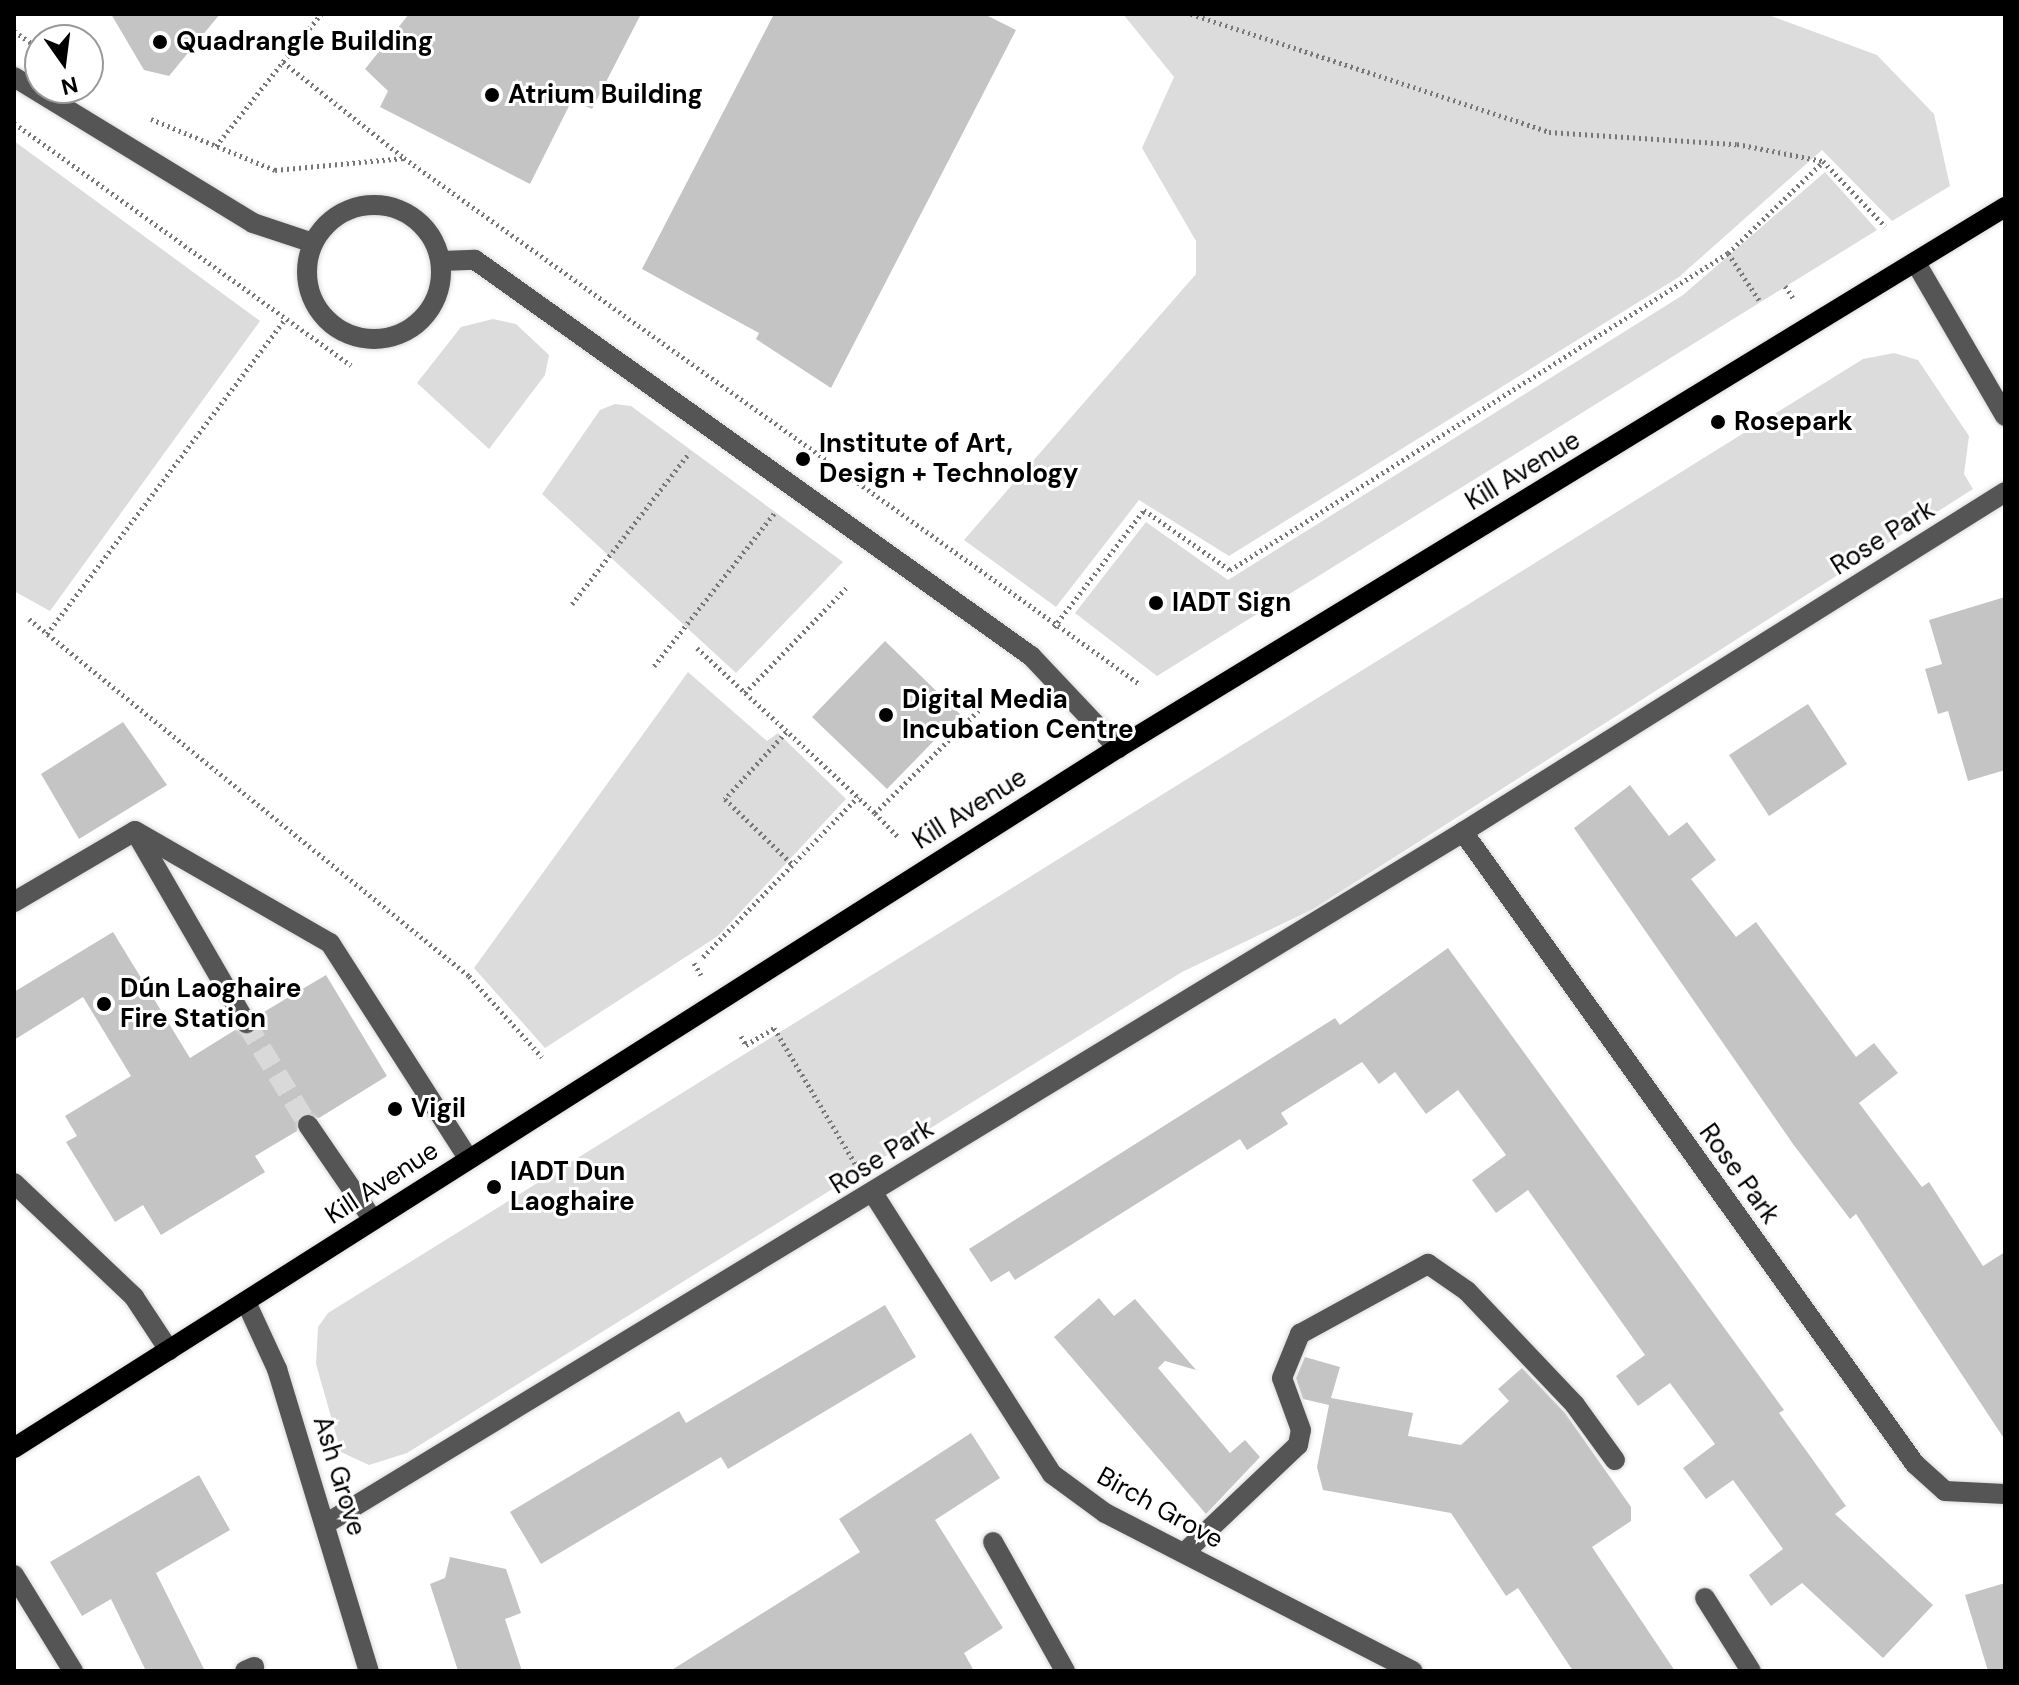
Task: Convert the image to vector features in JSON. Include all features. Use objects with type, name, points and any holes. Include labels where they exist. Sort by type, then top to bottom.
[{"type":"main road","name":"Kill Avenue","points":[[14,1448],[1118,748],[2005,207]]},
{"type":"street","points":[[14,77],[253,223],[313,243]]},
{"type":"street","points":[[383,205],[421,224],[441,261],[434,304],[420,321],[402,334],[361,339],[342,332],[314,305],[307,285],[313,243],[342,213],[383,205]]},
{"type":"street","points":[[441,261],[475,260],[1031,656],[1118,748]]},
{"type":"street","points":[[1916,263],[2005,416]]},
{"type":"street","name":"Rose Park","points":[[327,1523],[1463,832],[2005,492]]},
{"type":"street","points":[[135,831],[330,943],[468,1158]]},
{"type":"street","points":[[14,902],[135,831]]},
{"type":"street","points":[[135,831],[246,1023]]},
{"type":"street","name":"Rose Park","points":[[1463,832],[1915,1464],[1945,1491],[2005,1494]]},
{"type":"street","points":[[308,1125],[373,1220]]},
{"type":"street","points":[[14,1183],[134,1297],[169,1350]]},
{"type":"street","name":"Birch Grove","points":[[873,1193],[1052,1474],[1105,1513],[1413,1671]]},
{"type":"street","points":[[1184,1553],[1298,1445],[1301,1430],[1282,1378],[1300,1334],[1428,1264],[1467,1291],[1575,1405],[1615,1460]]},
{"type":"street","name":"Ash Grove","points":[[246,1302],[277,1369],[327,1523],[369,1671]]},
{"type":"street","points":[[993,1542],[1065,1671]]},
{"type":"street","points":[[14,1575],[73,1671]]},
{"type":"street","points":[[1705,1598],[1751,1671]]},
{"type":"path","points":[[216,146],[321,14]]},
{"type":"path","points":[[1191,14],[1549,132],[1737,144],[1823,161],[1885,226]]},
{"type":"path","points":[[283,62],[404,158]]},
{"type":"path","points":[[14,123],[302,336],[351,365]]},
{"type":"path","points":[[1055,625],[1144,510],[1230,570],[1728,253],[1823,161]]},
{"type":"path","points":[[1728,253],[1759,300]]},
{"type":"path","points":[[1785,286],[1793,299]]},
{"type":"path","points":[[47,634],[286,322]]},
{"type":"path","points":[[572,604],[699,442]]},
{"type":"path","points":[[654,666],[782,504]]},
{"type":"path","points":[[745,693],[846,588]]},
{"type":"path","points":[[29,619],[469,976],[542,1057]]},
{"type":"path","points":[[697,648],[898,837]]},
{"type":"path","points":[[875,813],[980,709]]},
{"type":"path","points":[[786,732],[725,799],[793,865]]},
{"type":"path","points":[[703,957],[858,797]]},
{"type":"path","points":[[694,963],[702,976]]},
{"type":"path","points":[[741,1036],[746,1045],[774,1028],[873,1193]]},
{"type":"shaded area","points":[[1123,14],[1766,14],[1877,55],[1934,114],[1950,186],[1892,221],[1822,150],[1679,277],[1229,556],[1139,500],[1056,607],[964,540],[1196,274],[1196,241],[1142,148],[1174,77]]},
{"type":"shaded area","points":[[14,141],[260,321],[50,611],[14,591]]},
{"type":"shaded area","points":[[1825,172],[1877,230],[1157,676],[1075,613],[1146,522],[1228,580],[1683,295]]},
{"type":"shaded area","points":[[493,319],[516,324],[549,355],[545,375],[489,449],[417,383],[461,327]]},
{"type":"shaded area","points":[[1894,353],[1918,360],[1969,436],[1964,474],[1973,489],[1313,909],[1182,972],[407,1453],[369,1465],[341,1452],[316,1364],[318,1327],[328,1313],[1863,359]]},
{"type":"shaded area","points":[[615,404],[631,406],[843,562],[736,673],[542,494],[600,410]]},
{"type":"shaded area","points":[[688,672],[767,741],[778,733],[846,799],[718,936],[545,1048],[474,968]]},
{"type":"building","name":"Quadrangle Building","points":[[111,14],[220,14],[169,76],[144,70]]},
{"type":"building","name":"Atrium Building","points":[[409,14],[641,14],[592,109],[572,100],[530,184],[380,107],[388,91],[365,69]]},
{"type":"building","points":[[774,14],[984,14],[1016,30],[831,388],[756,339],[759,333],[642,269]]},
{"type":"building","points":[[2005,597],[2005,770],[1968,781],[1948,711],[1938,714],[1925,669],[1942,664],[1929,620]]},
{"type":"building","name":"Digital Media Incubation Centre","points":[[885,641],[960,714],[887,789],[812,717]]},
{"type":"building","points":[[1808,704],[1847,764],[1769,816],[1729,755]]},
{"type":"building","points":[[123,722],[167,785],[79,839],[41,774]]},
{"type":"building","points":[[1630,785],[1669,836],[1687,822],[1716,860],[1691,879],[1736,937],[1756,922],[1856,1057],[1874,1043],[1898,1073],[1859,1103],[1922,1187],[1929,1182],[1983,1266],[2005,1252],[2005,1440],[1856,1214],[1850,1219],[1793,1144],[1574,828]]},
{"type":"building","points":[[113,932],[190,1058],[235,1030],[253,1034],[257,1016],[326,975],[387,1076],[319,1118],[300,1115],[297,1131],[255,1156],[265,1172],[161,1235],[143,1205],[115,1222],[66,1142],[77,1136],[65,1116],[131,1076],[83,997],[14,1040],[14,992]]},
{"type":"building","points":[[1448,948],[1784,1410],[1779,1413],[1846,1506],[1835,1514],[1933,1605],[1883,1658],[1802,1583],[1771,1606],[1749,1575],[1783,1549],[1733,1480],[1706,1499],[1683,1468],[1715,1444],[1670,1383],[1638,1406],[1616,1376],[1645,1355],[1528,1190],[1496,1213],[1472,1180],[1506,1155],[1458,1090],[1426,1114],[1395,1072],[1379,1084],[1362,1062],[1281,1113],[1288,1124],[1247,1150],[1240,1139],[1015,1280],[1009,1271],[991,1282],[969,1249],[1335,1018],[1340,1025]]},
{"type":"building","points":[[1099,1298],[1114,1316],[1135,1299],[1196,1370],[1165,1361],[1158,1368],[1230,1453],[1245,1440],[1260,1457],[1206,1514],[1054,1337]]},
{"type":"building","points":[[885,1305],[916,1357],[728,1469],[721,1457],[541,1564],[510,1512],[679,1411],[686,1423]]},
{"type":"building","points":[[1305,1357],[1340,1367],[1331,1398],[1413,1413],[1408,1436],[1461,1445],[1509,1401],[1498,1389],[1522,1368],[1565,1413],[1631,1507],[1631,1521],[1592,1547],[1675,1671],[1573,1671],[1518,1588],[1506,1596],[1451,1513],[1323,1490],[1317,1467],[1329,1405],[1303,1399],[1296,1378]]},
{"type":"building","points":[[971,1433],[1000,1478],[935,1520],[1003,1628],[964,1653],[974,1671],[670,1671],[860,1552],[839,1519]]},
{"type":"building","points":[[199,1475],[230,1530],[156,1573],[205,1671],[146,1671],[111,1599],[82,1616],[50,1562]]},
{"type":"building","points":[[450,1557],[506,1569],[521,1613],[505,1619],[522,1671],[458,1671],[430,1584],[445,1578]]},
{"type":"building","points":[[2005,1583],[2005,1671],[1988,1671],[1965,1595]]},
{"type":"tunnel","points":[[246,1023],[308,1125]]},
{"type":"place","name":"Quadrangle Building","points":[[160,42]]},
{"type":"place","name":"Atrium Building","points":[[492,95]]},
{"type":"place","name":"Rosepark","points":[[1718,422]]},
{"type":"place","name":"Institute of Art, Design + Technology","points":[[803,459]]},
{"type":"place","name":"IADT Sign","points":[[1156,603]]},
{"type":"place","name":"Digital Media Incubation Centre","points":[[886,715]]},
{"type":"place","name":"Dún Laoghaire Fire Station","points":[[104,1004]]},
{"type":"place","name":"Vigil","points":[[395,1109]]},
{"type":"place","name":"IADT Dun Laoghaire","points":[[494,1187]]}]
